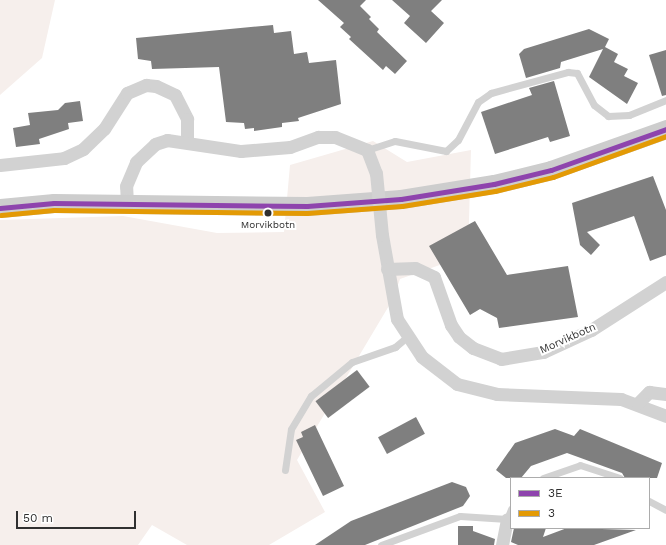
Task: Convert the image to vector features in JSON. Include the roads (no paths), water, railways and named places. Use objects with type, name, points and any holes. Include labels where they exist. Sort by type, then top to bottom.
[{"type":"main road","points":[[0,208],[54,203],[338,205],[435,194],[551,170],[666,129]]},
{"type":"street","points":[[0,165],[64,158],[83,148],[104,129],[127,93],[146,86],[156,86],[175,95],[186,120],[187,141]]},
{"type":"street","points":[[127,203],[126,186],[131,172],[144,151],[167,140],[187,141],[240,151],[290,147],[318,137],[335,137],[367,150],[376,173],[382,235],[397,319],[407,337],[441,374],[476,390],[497,394],[598,396],[638,403],[666,416]]},
{"type":"street","name":"Morvikbotn","points":[[387,269],[415,268],[434,277],[451,325],[459,336],[473,348],[501,359],[543,352],[591,330],[666,282]]},
{"type":"street","points":[[638,403],[648,392],[666,394]]},
{"type":"street","points":[[502,545],[509,514]]},
{"type":"lane","points":[[367,150],[395,141],[446,151],[458,140],[478,102],[491,93],[568,72],[577,73],[594,105],[608,116],[629,115],[666,100]]},
{"type":"lane","points":[[284,470],[291,429],[311,396],[352,362],[395,347],[407,337]]},
{"type":"lane","points":[[546,477],[580,465],[617,477]]},
{"type":"lane","points":[[650,502],[666,510]]},
{"type":"lane","points":[[381,545],[460,516],[509,514]]},
{"type":"place","name":"Morvikbotn","points":[[268,213]]}]
